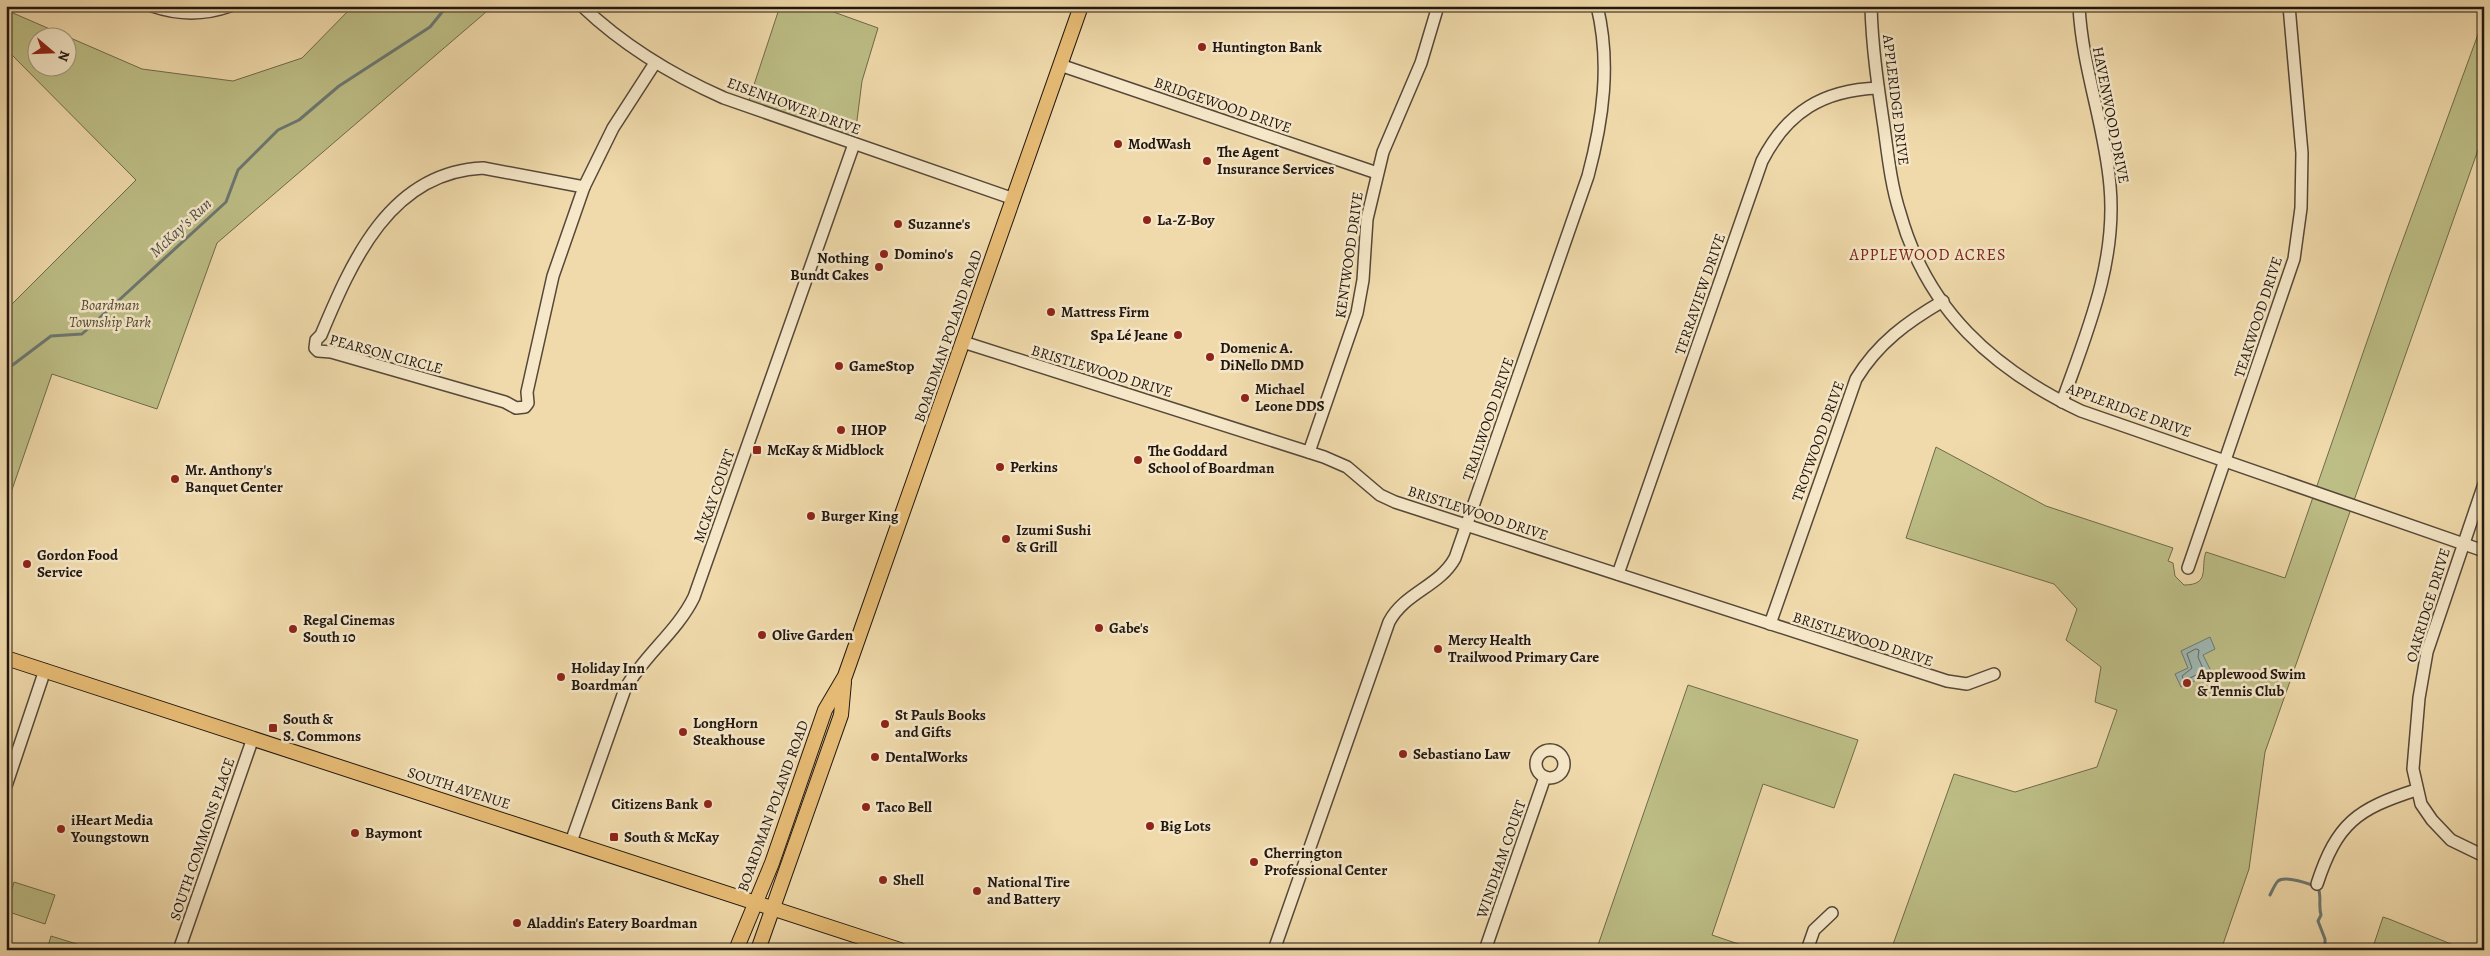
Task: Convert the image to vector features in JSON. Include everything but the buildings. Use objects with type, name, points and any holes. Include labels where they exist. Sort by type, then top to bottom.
[{"type":"main road","name":"BOARDMAN POLAND ROAD","points":[[736,950],[772,863],[825,710],[845,676],[1081,6]]},
{"type":"main road","name":"SOUTH AVENUE","points":[[6,658],[900,950]]},
{"type":"main road","name":"BOARDMAN POLAND ROAD","points":[[758,950],[841,715],[845,676]]},
{"type":"street","points":[[152,6],[175,12],[193,13],[211,12],[230,6]]},
{"type":"street","name":"EISENHOWER DRIVE","points":[[582,6],[599,22],[655,63],[724,98],[1014,199]]},
{"type":"street","name":"KENTWOOD DRIVE","points":[[1309,452],[1357,314],[1363,280],[1367,219],[1377,173],[1390,132],[1425,51],[1438,6]]},
{"type":"street","name":"TRAILWOOD DRIVE","points":[[1274,950],[1389,622],[1406,600],[1434,583],[1447,571],[1455,558],[1585,185],[1598,140],[1604,73],[1597,6]]},
{"type":"street","name":"APPLERIDGE DRIVE","points":[[1872,6],[1878,88],[1891,177],[1900,215],[1919,262],[1943,301],[1965,330],[1996,360],[2030,385],[2081,411],[2484,551]]},
{"type":"street","name":"HAVENWOOD DRIVE","points":[[2062,402],[2102,283],[2111,222],[2110,186],[2106,154],[2085,62],[2079,6]]},
{"type":"street","name":"TEAKWOOD DRIVE","points":[[2188,568],[2294,259],[2302,208],[2302,153],[2289,6]]},
{"type":"street","name":"PEARSON CIRCLE","points":[[584,187],[483,168],[454,171],[426,183],[392,211],[363,246],[345,279],[321,335],[316,340],[315,348],[323,353],[331,352],[505,402],[516,408],[525,407],[528,403],[526,392],[553,276],[584,187],[613,128],[655,63]]},
{"type":"street","name":"BRIDGEWOOD DRIVE","points":[[1060,65],[1377,173]]},
{"type":"street","name":"TERRAVIEW DRIVE","points":[[1618,574],[1758,170],[1770,145],[1786,124],[1814,103],[1843,91],[1878,88]]},
{"type":"street","name":"MCKAY COURT","points":[[571,842],[625,689],[638,669],[678,623],[694,596],[854,144]]},
{"type":"street","name":"TROTWOOD DRIVE","points":[[1770,624],[1856,379],[1871,356],[1891,335],[1911,320],[1943,301]]},
{"type":"street","name":"BRISTLEWOOD DRIVE","points":[[963,342],[1309,452],[1347,467],[1388,499],[1770,624],[1954,683],[1967,684],[1994,674]]},
{"type":"street","name":"OAKRIDGE DRIVE","points":[[2484,484],[2432,633],[2423,671],[2414,760],[2416,790],[2421,804],[2443,833],[2459,845],[2484,856]]},
{"type":"street","points":[[6,786],[45,670]]},
{"type":"street","name":"SOUTH COMMONS PLACE","points":[[179,950],[253,738]]},
{"type":"street","name":"WINDHAM COURT","points":[[1485,950],[1545,778]]},
{"type":"street","points":[[2317,884],[2330,848],[2351,821],[2378,803],[2416,790]]},
{"type":"street","points":[[1807,950],[1814,930],[1832,913]]},
{"type":"green space","name":"Boardman Township Park","points":[[353,6],[493,6],[217,243],[157,409],[52,374],[6,507],[6,310],[136,180],[35,78],[78,78],[78,41],[142,69],[233,81],[302,58]]},
{"type":"green space","points":[[780,6],[817,6],[878,28],[862,81],[854,144],[747,106]]},
{"type":"green space","name":"Boardman Township Park","points":[[6,10],[47,28],[28,28],[28,71],[6,49]]},
{"type":"green space","points":[[2484,18],[2484,133],[2265,752],[2249,869],[2221,950],[1891,950],[1954,774],[2015,792],[2097,767],[2117,710],[2095,702],[2101,667],[2066,640],[2077,609],[2054,584],[1906,538],[1936,447],[2046,506],[2173,548],[2168,561],[2173,563],[2175,576],[2184,585],[2198,582],[2201,579],[2206,552],[2285,578],[2390,275]]},
{"type":"green space","points":[[1688,685],[1858,740],[1834,808],[1763,784],[1712,935],[1756,950],[1597,948]]},
{"type":"green space","points":[[14,882],[55,895],[45,924],[6,911]]},
{"type":"green space","points":[[2383,917],[2389,919],[2466,950],[2372,950]]},
{"type":"green space","points":[[51,936],[96,950],[47,950]]},
{"type":"water","points":[[2210,637],[2215,649],[2203,655],[2212,673],[2181,687],[2175,674],[2188,668],[2181,651]]},
{"type":"waterway","name":"McKay's Run","points":[[6,370],[51,336],[82,334],[226,202],[238,170],[278,130],[299,120],[339,86],[430,27],[447,6]]},
{"type":"waterway","points":[[2270,895],[2277,882],[2281,879],[2298,881],[2318,888],[2321,915],[2318,921],[2325,939],[2325,950]]},
{"type":"place","name":"Huntington Bank","points":[[1202,47]]},
{"type":"place","name":"ModWash","points":[[1118,144]]},
{"type":"place","name":"The Agent Insurance Services","points":[[1207,161]]},
{"type":"place","name":"La-Z-Boy","points":[[1147,220]]},
{"type":"place","name":"Suzanne's","points":[[898,224]]},
{"type":"place","name":"Domino's","points":[[884,254]]},
{"type":"place","name":"Nothing Bundt Cakes","points":[[879,267]]},
{"type":"place","name":"Mattress Firm","points":[[1051,312]]},
{"type":"place","name":"Spa Lé Jeane","points":[[1178,335]]},
{"type":"place","name":"Domenic A. DiNello DMD","points":[[1210,357]]},
{"type":"place","name":"GameStop","points":[[839,366]]},
{"type":"place","name":"Michael Leone DDS","points":[[1245,398]]},
{"type":"place","name":"IHOP","points":[[841,430]]},
{"type":"place","name":"McKay & Midblock","points":[[757,450]]},
{"type":"place","name":"The Goddard School of Boardman","points":[[1138,460]]},
{"type":"place","name":"Perkins","points":[[1000,467]]},
{"type":"place","name":"Mr. Anthony's Banquet Center","points":[[175,479]]},
{"type":"place","name":"Burger King","points":[[811,516]]},
{"type":"place","name":"Izumi Sushi & Grill","points":[[1006,539]]},
{"type":"place","name":"Gordon Food Service","points":[[27,564]]},
{"type":"place","name":"Gabe's","points":[[1099,628]]},
{"type":"place","name":"Regal Cinemas South 10","points":[[293,629]]},
{"type":"place","name":"Olive Garden","points":[[762,635]]},
{"type":"place","name":"Mercy Health Trailwood Primary Care","points":[[1438,649]]},
{"type":"place","name":"Holiday Inn Boardman","points":[[561,677]]},
{"type":"place","name":"Applewood Swim & Tennis Club","points":[[2187,683]]},
{"type":"place","name":"St Pauls Books and Gifts","points":[[885,724]]},
{"type":"place","name":"South & S. Commons","points":[[273,728]]},
{"type":"place","name":"LongHorn Steakhouse","points":[[683,732]]},
{"type":"place","name":"Sebastiano Law","points":[[1403,754]]},
{"type":"place","name":"DentalWorks","points":[[875,757]]},
{"type":"place","name":"Citizens Bank","points":[[708,804]]},
{"type":"place","name":"Taco Bell","points":[[866,807]]},
{"type":"place","name":"Big Lots","points":[[1150,826]]},
{"type":"place","name":"iHeart Media Youngstown","points":[[61,829]]},
{"type":"place","name":"Baymont","points":[[355,833]]},
{"type":"place","name":"South & McKay","points":[[614,837]]},
{"type":"place","name":"Cherrington Professional Center","points":[[1254,862]]},
{"type":"place","name":"Shell","points":[[883,880]]},
{"type":"place","name":"National Tire and Battery","points":[[977,891]]},
{"type":"place","name":"Aladdin's Eatery Boardman","points":[[517,923]]},
{"type":"district","name":"APPLEWOOD ACRES","points":[[1928,254]]}]
